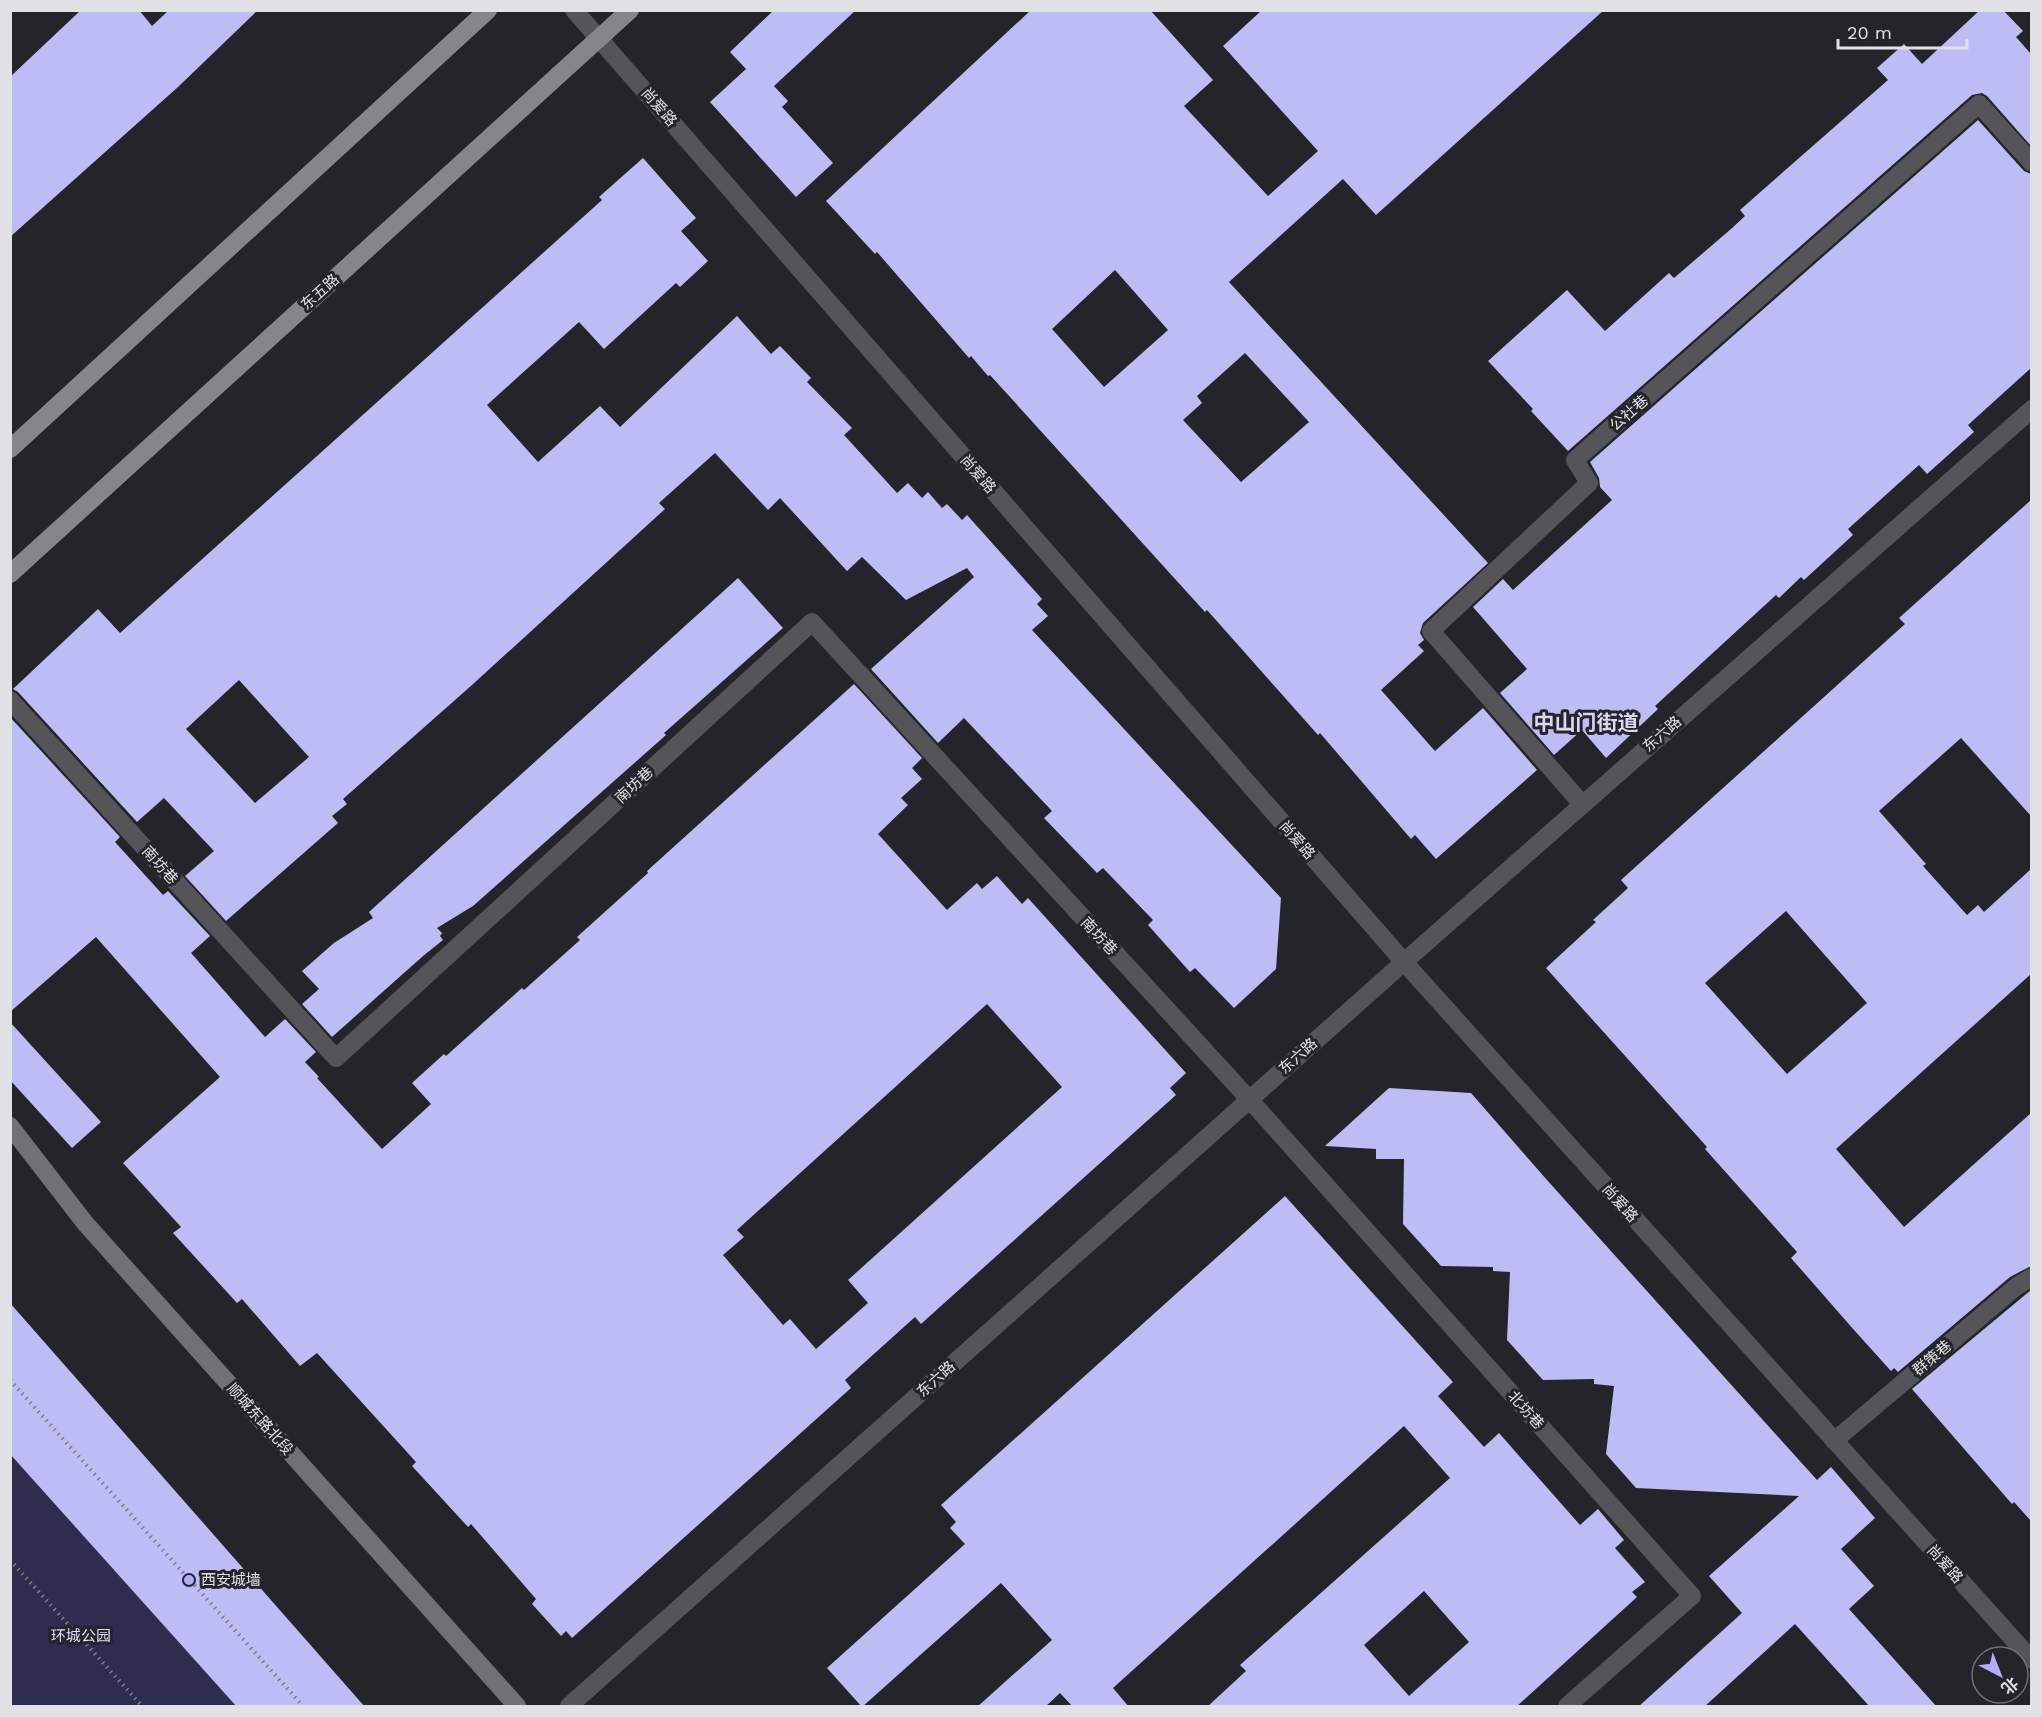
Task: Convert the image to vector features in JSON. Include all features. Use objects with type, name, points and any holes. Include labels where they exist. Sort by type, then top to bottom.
[{"type":"main road","points":[[10,448],[488,10]]},
{"type":"main road","name":"东五路","points":[[10,574],[630,10]]},
{"type":"street","name":"尚爱路","points":[[574,10],[1404,962],[2031,1660]]},
{"type":"street","name":"公社巷","points":[[1582,804],[1431,631],[1589,483],[1575,460],[1979,105],[2031,163]]},
{"type":"street","name":"东六路","points":[[569,1707],[1249,1099],[2031,409]]},
{"type":"street","name":"南坊巷","points":[[10,700],[336,1058],[812,622],[1249,1099]]},
{"type":"street","name":"北坊巷","points":[[1249,1099],[1692,1596],[1567,1707]]},
{"type":"street","name":"顺城东路北段","points":[[10,1126],[85,1223],[517,1707]]},
{"type":"street","name":"群策巷","points":[[1834,1441],[2017,1286],[2031,1277]]},
{"type":"path","points":[[10,1380],[303,1707]]},
{"type":"path","points":[[10,1560],[142,1707]]},
{"type":"green space","name":"环城公园","points":[[11,1454],[237,1706],[11,1706]]},
{"type":"building","points":[[81,10],[139,10],[152,26],[169,10],[258,10],[178,87],[10,237],[10,77]]},
{"type":"building","points":[[774,10],[856,10],[774,86],[788,101],[782,107],[833,163],[796,197],[710,102],[746,69],[730,52]]},
{"type":"building","points":[[1031,10],[1150,10],[1213,80],[1184,106],[1268,196],[1318,151],[1223,46],[1262,10],[1604,10],[1376,215],[1343,179],[1229,282],[1488,563],[1423,623],[1420,633],[1424,640],[1418,645],[1424,651],[1381,690],[1435,751],[1483,708],[1537,770],[1436,859],[1415,835],[1411,839],[1320,733],[1318,735],[1207,610],[1205,612],[990,375],[988,376],[971,356],[969,358],[877,252],[875,254],[826,201]],"holes":[[[1115,270],[1168,330],[1104,387],[1052,329]],[[1245,353],[1309,422],[1241,482],[1183,420],[1202,403],[1197,396]]]},
{"type":"building","points":[[1980,10],[2003,10],[2023,31],[2016,37],[2031,54],[2031,146],[1987,96],[1982,93],[1972,95],[1568,451],[1488,361],[1567,290],[1605,331],[1669,273],[1674,278],[1731,229],[1745,216],[1740,210],[1888,80],[1877,68],[1904,44],[1922,64]]},
{"type":"building","points":[[1978,120],[2024,171],[2031,174],[2031,368],[1968,425],[1974,432],[1927,474],[1919,465],[1848,529],[1853,535],[1804,580],[1801,577],[1779,598],[1776,595],[1655,706],[1658,709],[1606,758],[1582,730],[1554,755],[1500,693],[1527,669],[1473,607],[1503,579],[1513,590],[1612,500],[1600,487],[1599,478],[1590,462]]},
{"type":"building","points":[[643,158],[696,218],[681,231],[708,261],[680,287],[676,283],[604,349],[579,322],[487,405],[538,462],[600,406],[620,427],[737,316],[771,354],[780,346],[811,378],[807,382],[852,428],[844,435],[897,493],[908,483],[922,498],[928,492],[942,508],[947,504],[962,520],[967,515],[1042,599],[1037,604],[1048,616],[1032,630],[1281,898],[1276,969],[1234,1008],[1195,968],[1190,972],[1148,925],[1153,920],[1103,868],[1097,873],[1044,818],[1052,811],[964,718],[938,743],[871,669],[974,577],[967,568],[906,600],[862,557],[847,571],[780,498],[768,510],[715,453],[659,503],[665,509],[343,799],[347,804],[332,816],[338,823],[226,921],[185,876],[214,851],[164,798],[137,822],[13,689],[98,609],[120,633],[602,200],[599,197]],"holes":[[[239,680],[309,757],[255,803],[186,729]]]},
{"type":"building","points":[[2031,500],[2031,816],[1961,738],[1879,811],[1926,864],[1923,866],[1967,915],[1978,905],[1984,912],[2031,869],[2031,974],[1836,1149],[1904,1227],[2031,1113],[2031,1266],[2010,1277],[1898,1372],[1894,1368],[1891,1371],[1791,1258],[1797,1252],[1705,1149],[1707,1147],[1546,968],[1596,922],[1593,920],[1628,888],[1621,880],[1905,624],[1899,618]],"holes":[[[1786,911],[1867,1003],[1787,1074],[1705,983]]]},
{"type":"building","points":[[738,578],[783,628],[473,906],[437,928],[442,933],[440,936],[443,940],[332,1037],[302,1004],[319,989],[302,971],[334,943],[373,918],[369,912]]},
{"type":"building","points":[[854,684],[922,758],[912,768],[922,779],[901,798],[908,805],[878,834],[947,910],[977,883],[982,889],[997,876],[1022,904],[1028,898],[1186,1073],[1170,1088],[1176,1095],[921,1324],[915,1317],[845,1380],[851,1388],[572,1638],[566,1631],[561,1636],[532,1604],[536,1599],[471,1524],[468,1527],[412,1466],[416,1462],[317,1353],[300,1366],[242,1299],[237,1303],[173,1233],[181,1227],[123,1163],[220,1077],[96,937],[10,1012],[10,717],[120,837],[115,842],[163,895],[168,891],[210,936],[191,953],[265,1037],[285,1019],[316,1052],[305,1062],[382,1149],[431,1104],[412,1083],[580,940],[577,937],[648,873],[647,871]],"holes":[[[987,1004],[1062,1087],[848,1280],[868,1303],[816,1349],[790,1319],[783,1325],[723,1255],[744,1237],[737,1230]]]},
{"type":"building","points":[[10,1022],[101,1122],[72,1148],[10,1080]]},
{"type":"building","points":[[1389,1088],[1471,1093],[1817,1480],[1831,1467],[1875,1518],[1841,1549],[1874,1586],[1849,1609],[1937,1707],[1870,1707],[1795,1624],[1704,1707],[1638,1707],[1742,1613],[1709,1576],[1799,1496],[1636,1488],[1606,1454],[1614,1386],[1594,1384],[1594,1379],[1543,1380],[1507,1340],[1510,1272],[1493,1271],[1493,1267],[1441,1266],[1403,1224],[1404,1159],[1376,1159],[1376,1149],[1325,1146]]},
{"type":"building","points":[[1285,1196],[1453,1382],[1438,1396],[1484,1447],[1499,1433],[1580,1525],[1598,1509],[1624,1540],[1615,1548],[1645,1582],[1632,1592],[1637,1597],[1516,1707],[1207,1707],[1246,1671],[1240,1665],[1450,1478],[1404,1426],[1113,1688],[1129,1707],[1073,1707],[1060,1693],[1045,1707],[977,1707],[1052,1640],[1001,1583],[862,1707],[827,1668],[965,1544],[950,1528],[956,1522],[941,1505]],"holes":[[[1424,1591],[1469,1642],[1409,1696],[1364,1645]]]},
{"type":"building","points":[[2031,1290],[2031,1521],[2014,1502],[2012,1504],[1912,1389]]},
{"type":"building","name":"西安城墙","points":[[10,1303],[365,1707],[237,1707],[10,1454]]},
{"type":"place","name":"西安城墙","points":[[189,1580]]},
{"type":"district","name":"中山门街道","points":[[1586,723]]}]
